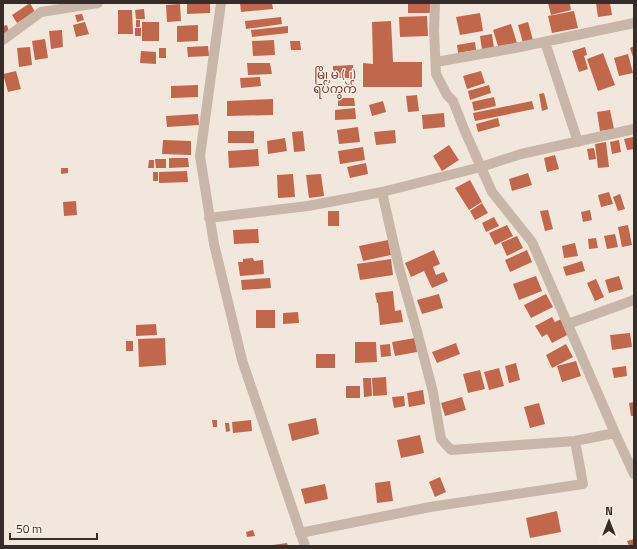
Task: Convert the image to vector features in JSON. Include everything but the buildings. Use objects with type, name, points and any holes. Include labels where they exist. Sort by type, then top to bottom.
[{"type":"street","points":[[3,40],[39,7],[98,3]]},
{"type":"street","points":[[221,3],[200,156],[214,244],[242,360],[305,546]]},
{"type":"street","points":[[434,3],[436,74],[453,101],[492,192],[532,242],[634,474]]},
{"type":"street","points":[[436,62],[545,42],[634,22]]},
{"type":"street","points":[[545,42],[578,142]]},
{"type":"street","points":[[210,218],[308,206],[382,192],[481,167],[521,154],[634,129]]},
{"type":"street","points":[[382,192],[399,267],[433,392],[441,439],[451,450],[575,440],[615,433]]},
{"type":"street","points":[[568,324],[634,300]]},
{"type":"street","points":[[300,533],[430,506],[583,484],[575,440]]},
{"type":"district","name":"မြို့မ (၂) ရပ်ကွက်","points":[[335,81]]}]
